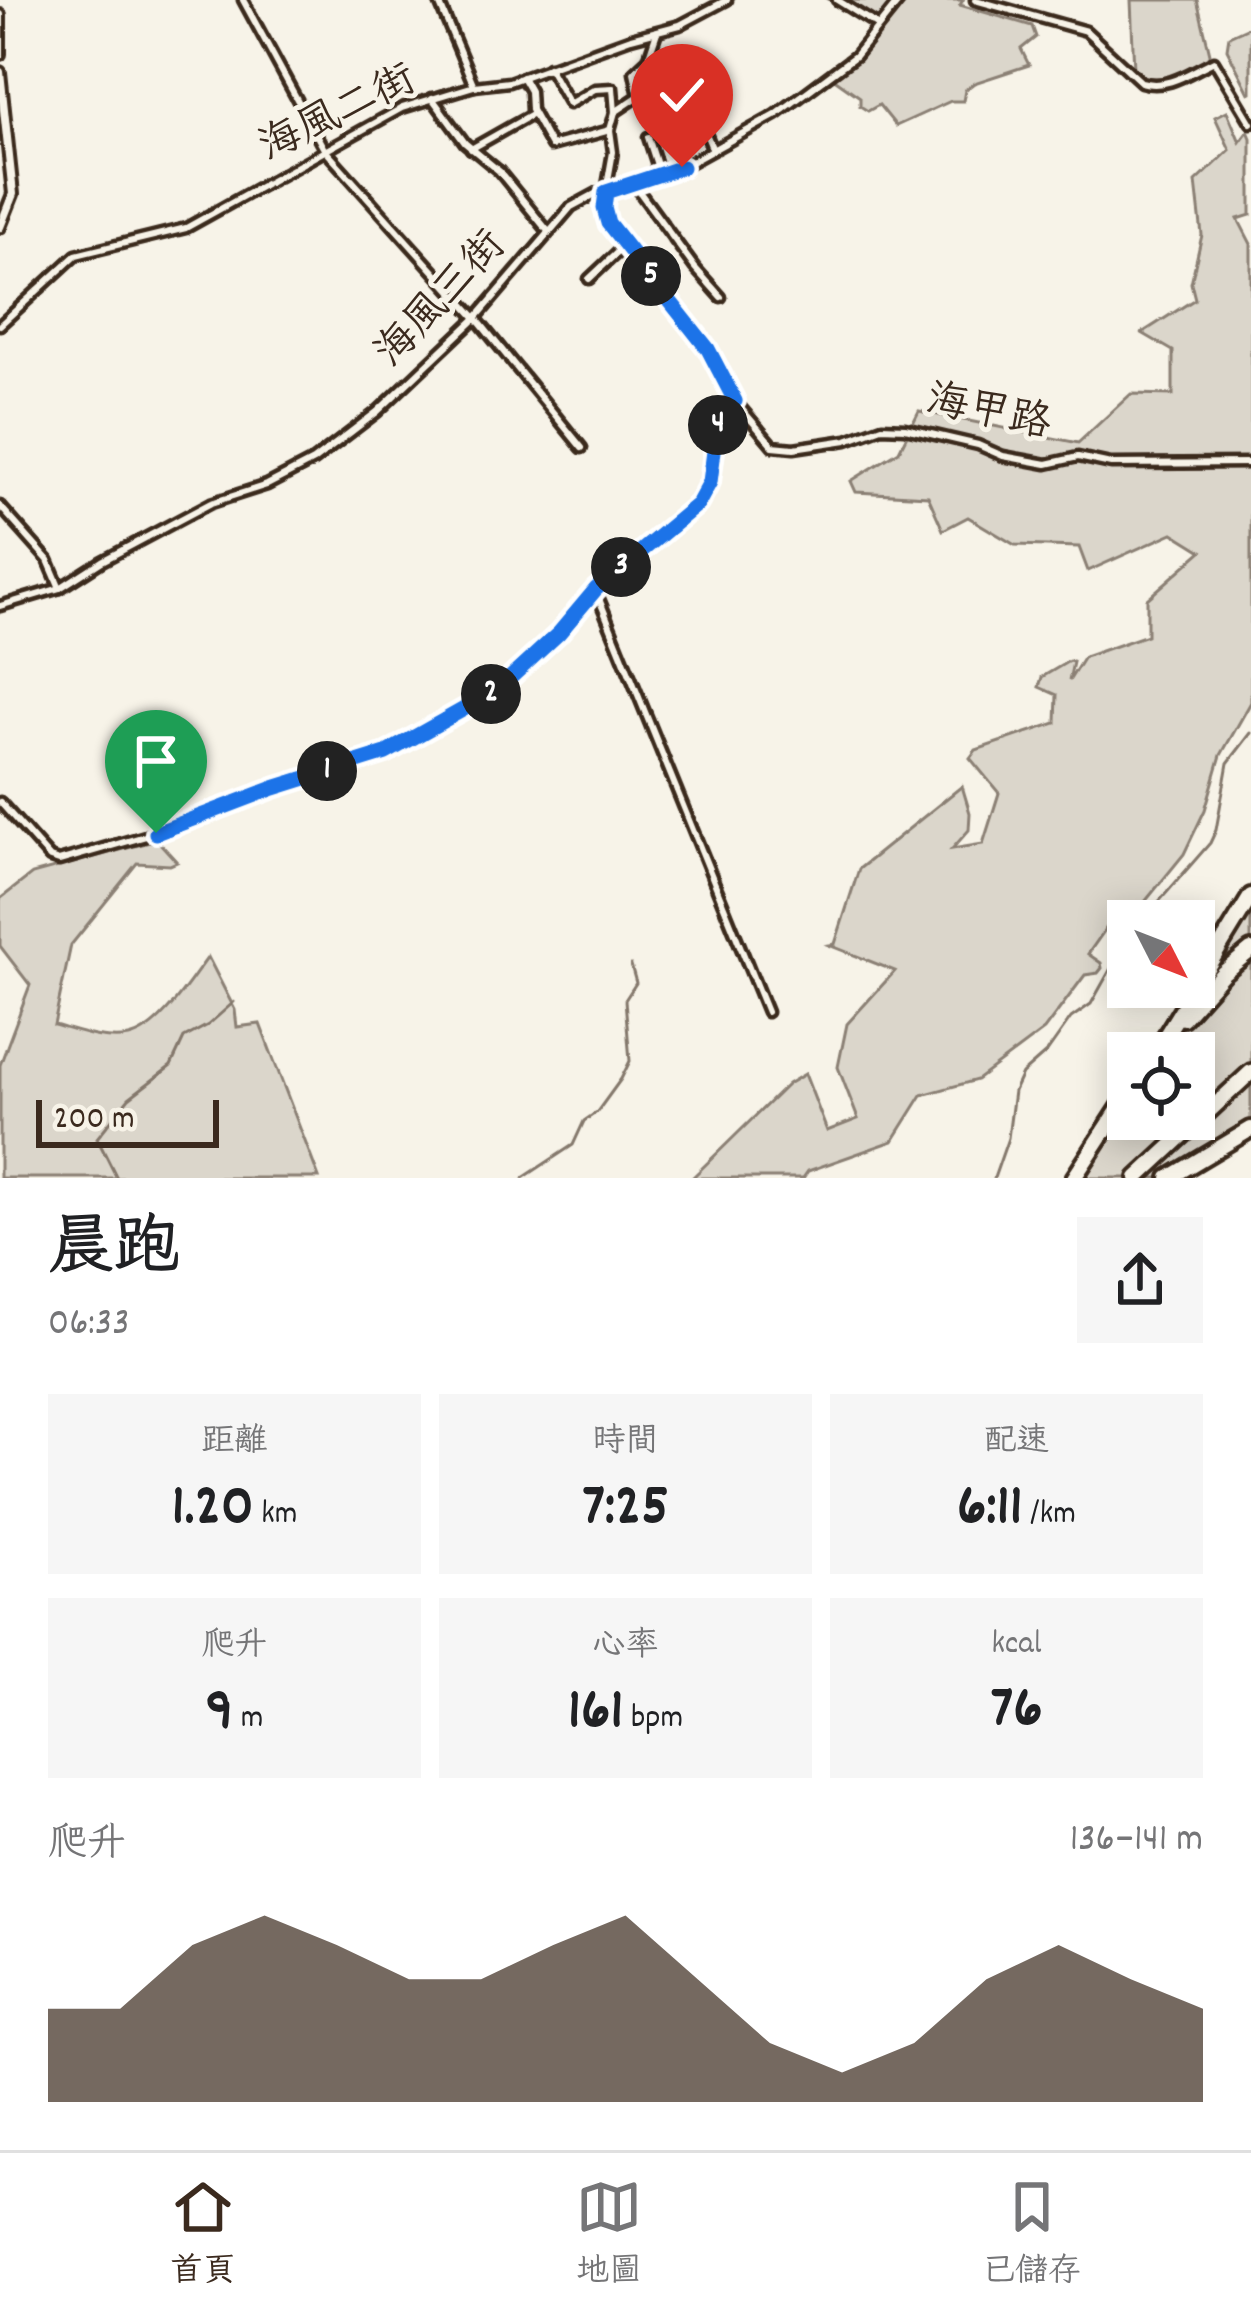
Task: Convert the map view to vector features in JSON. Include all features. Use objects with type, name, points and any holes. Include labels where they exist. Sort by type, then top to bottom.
[{"type":"highway","points":[[1167,1032],[1251,896]]},
{"type":"highway","points":[[1172,1032],[1223,973],[1251,950]]},
{"type":"highway","points":[[1137,1178],[1251,1072]]},
{"type":"highway","points":[[1150,1178],[1251,1084]]},
{"type":"highway","points":[[1074,1178],[1107,1127]]},
{"type":"highway","points":[[1169,1178],[1251,1129]]},
{"type":"street","points":[[243,0],[324,149],[476,318],[582,448]]},
{"type":"street","points":[[438,0],[474,86]]},
{"type":"street","name":"海風二街","points":[[0,325],[76,255],[186,229],[402,108],[522,77],[700,16],[727,0]]},
{"type":"street","points":[[837,0],[877,25]]},
{"type":"street","name":"海風三街","points":[[0,605],[60,588],[211,503],[267,485],[314,461],[402,390],[476,318],[571,207],[682,167],[776,115],[854,56],[900,0]]},
{"type":"street","points":[[975,0],[1086,32],[1141,82],[1152,85],[1168,83],[1214,61],[1251,124]]},
{"type":"street","points":[[0,15],[0,54]]},
{"type":"street","points":[[639,96],[634,72],[648,59],[657,32]]},
{"type":"street","points":[[0,802],[50,858],[58,861],[156,833],[274,788],[386,753],[496,691],[559,633],[596,589],[698,504],[710,482],[718,420],[735,401],[708,349],[608,223],[604,208],[614,152],[610,130],[613,88],[596,89],[569,104],[548,67]]},
{"type":"street","points":[[0,72],[14,194],[0,227]]},
{"type":"street","points":[[522,77],[530,91],[533,114],[550,146],[610,130]]},
{"type":"street","points":[[614,112],[639,96],[659,96],[664,101],[684,91],[690,95],[712,148]]},
{"type":"street","points":[[432,98],[471,149],[499,171],[547,231]]},
{"type":"street","points":[[471,149],[533,114]]},
{"type":"street","points":[[648,137],[657,165],[651,177]]},
{"type":"street","points":[[633,183],[722,297]]},
{"type":"street","points":[[589,279],[624,246]]},
{"type":"street","name":"海甲路","points":[[735,401],[773,446],[794,448],[847,440],[882,427],[905,428],[1003,457],[1047,464],[1078,458],[1111,464],[1251,463]]},
{"type":"street","points":[[0,506],[48,560],[60,588]]},
{"type":"street","points":[[596,589],[766,1012]]},
{"type":"shaded area","points":[[830,0],[963,0],[960,5],[1032,26],[1036,37],[1021,49],[1029,65],[974,83],[965,90],[963,101],[951,101],[896,126],[879,105],[868,111],[860,106],[860,97],[833,78],[879,31]]},
{"type":"shaded area","points":[[1131,0],[1197,0],[1211,58],[1163,78],[1134,71]]},
{"type":"shaded area","points":[[1251,26],[1249,93],[1227,49],[1229,36]]},
{"type":"shaded area","points":[[1227,111],[1240,142],[1248,131],[1251,138],[1251,215],[1238,219],[1251,244],[1251,702],[1221,755],[1205,810],[1184,854],[1146,900],[1107,900],[1107,927],[1088,954],[1102,968],[1085,975],[1044,1030],[977,1080],[922,1095],[893,1141],[808,1171],[803,1178],[692,1178],[788,1084],[805,1074],[827,1131],[858,1119],[838,1067],[847,1024],[895,971],[829,945],[835,944],[859,869],[962,786],[970,813],[969,830],[952,849],[983,844],[999,793],[970,758],[976,750],[1056,723],[1057,695],[1039,687],[1042,677],[1069,661],[1073,662],[1069,681],[1084,657],[1147,635],[1147,599],[1202,551],[1173,533],[1088,571],[1079,547],[1015,545],[968,517],[943,530],[928,496],[856,492],[851,481],[899,451],[919,411],[1078,443],[1131,394],[1173,395],[1173,351],[1142,333],[1195,299],[1191,283],[1202,235],[1196,182],[1230,150],[1215,117]]},
{"type":"shaded area","points":[[157,840],[177,862],[137,863],[71,945],[54,1025],[110,1038],[140,1033],[173,1004],[208,957],[235,1010],[237,1027],[260,1024],[319,1178],[0,1178],[0,1065],[30,985],[0,946],[0,899],[32,874]]},
{"type":"shaded area","points":[[1251,885],[1251,1139],[1180,1178],[1064,1178],[1107,1112],[1107,1140],[1215,1140],[1215,1032],[1159,1032],[1174,1008],[1215,1008],[1215,943]]},
{"type":"waterway","points":[[1160,900],[1210,843],[1228,763],[1251,733]]},
{"type":"waterway","points":[[523,1178],[573,1145],[584,1121],[597,1112],[621,1079],[630,1061],[625,1000],[636,983],[631,965]]},
{"type":"waterway","points":[[994,1178],[1022,1074],[1047,1052],[1071,1018],[1091,1004],[1107,975]]},
{"type":"waterway","points":[[117,1178],[97,1138],[129,1098],[171,1066],[184,1038],[234,1002]]},
{"type":"route","points":[[156,833],[274,788],[386,753],[496,691],[559,633],[596,589],[698,504],[710,482],[718,420],[735,401],[708,349],[624,246],[604,208],[606,192],[682,167]]}]
